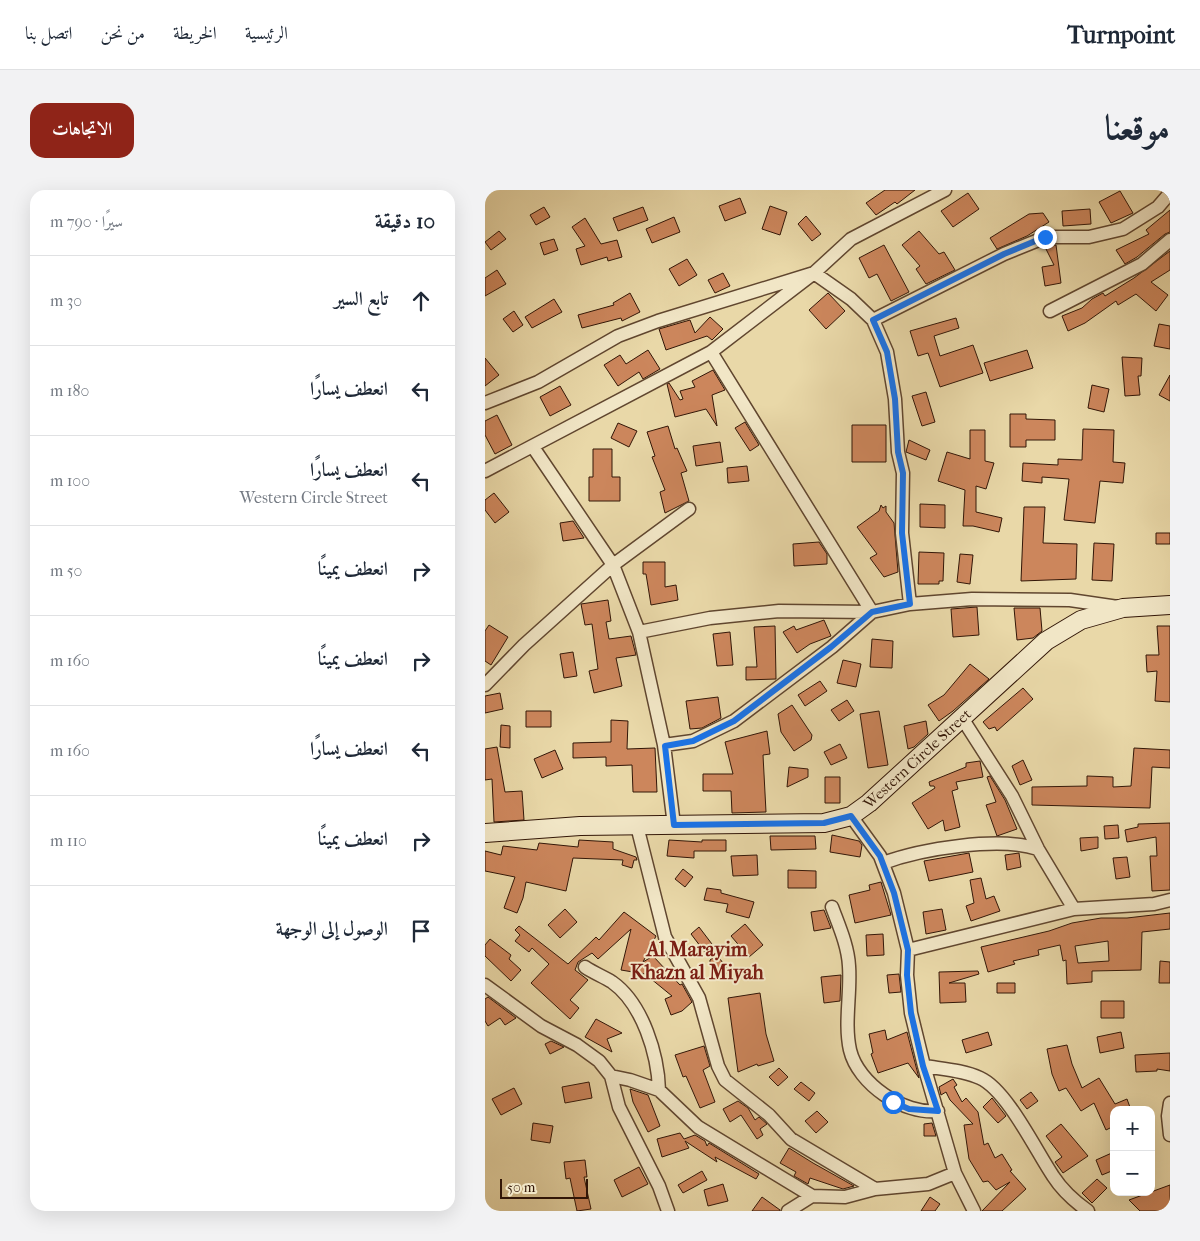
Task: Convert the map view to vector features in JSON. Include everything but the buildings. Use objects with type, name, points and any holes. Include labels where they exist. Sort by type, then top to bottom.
[{"type":"street","points":[[485,471],[533,448],[711,352],[814,273],[851,239],[945,190]]},
{"type":"street","points":[[873,320],[1004,254],[1045,237],[1089,237],[1123,229],[1158,206],[1170,194]]},
{"type":"street","points":[[1050,311],[1142,264],[1170,240]]},
{"type":"street","points":[[814,273],[851,299],[873,320],[887,352],[895,399],[898,452],[903,473],[902,533],[910,604]]},
{"type":"street","points":[[485,403],[538,382],[618,336],[658,321],[814,273]]},
{"type":"street","points":[[711,352],[872,612]]},
{"type":"street","points":[[533,448],[613,565],[639,632],[665,746],[674,825]]},
{"type":"street","points":[[485,685],[524,644],[613,565],[689,509]]},
{"type":"street","points":[[639,632],[710,618],[779,611],[872,612],[910,604],[972,599],[1070,600],[1123,608]]},
{"type":"street","name":"Western Circle Street","points":[[485,833],[570,826],[824,823],[851,816],[869,803],[1046,641],[1081,620],[1123,608],[1170,605]]},
{"type":"street","points":[[665,746],[693,741],[734,721],[831,647],[872,612]]},
{"type":"street","points":[[962,718],[1012,796],[1038,849],[1074,909]]},
{"type":"street","points":[[851,816],[883,863],[894,893],[908,950],[907,975],[911,1013],[923,1066],[955,1173],[974,1211]]},
{"type":"street","points":[[637,826],[665,938],[699,998],[718,1066],[725,1080],[769,1115],[791,1139],[875,1189]]},
{"type":"street","points":[[883,863],[935,850],[990,844],[1023,844],[1038,849]]},
{"type":"street","points":[[908,950],[1074,909],[1154,904],[1170,900]]},
{"type":"street","points":[[833,907],[845,943],[849,965],[848,1032],[854,1061],[881,1093],[893,1102],[909,1109],[938,1111]]},
{"type":"street","points":[[585,968],[618,987],[642,1020],[656,1059],[659,1090]]},
{"type":"street","points":[[485,984],[541,1026],[592,1055],[611,1076],[619,1107],[659,1186],[669,1211]]},
{"type":"street","points":[[923,1066],[969,1074],[981,1078],[993,1087],[1015,1116],[1053,1177],[1070,1198],[1088,1211]]},
{"type":"street","points":[[611,1076],[659,1090],[698,1127],[812,1196]]},
{"type":"street","points":[[1170,1102],[1167,1116],[1170,1135]]},
{"type":"street","points":[[789,1211],[812,1196],[832,1195],[845,1198],[875,1189],[928,1184],[955,1173]]},
{"type":"district","name":"Al Marayim Khazn al Miyah","points":[[697,960]]},
{"type":"route","points":[[893,1102],[909,1109],[938,1111],[923,1066],[911,1013],[907,975],[908,950],[894,893],[880,856],[851,816],[824,823],[674,825],[665,746],[693,741],[734,721],[831,647],[872,612],[910,604],[902,533],[903,473],[898,452],[895,399],[887,352],[873,320],[1004,254],[1045,237]]}]
